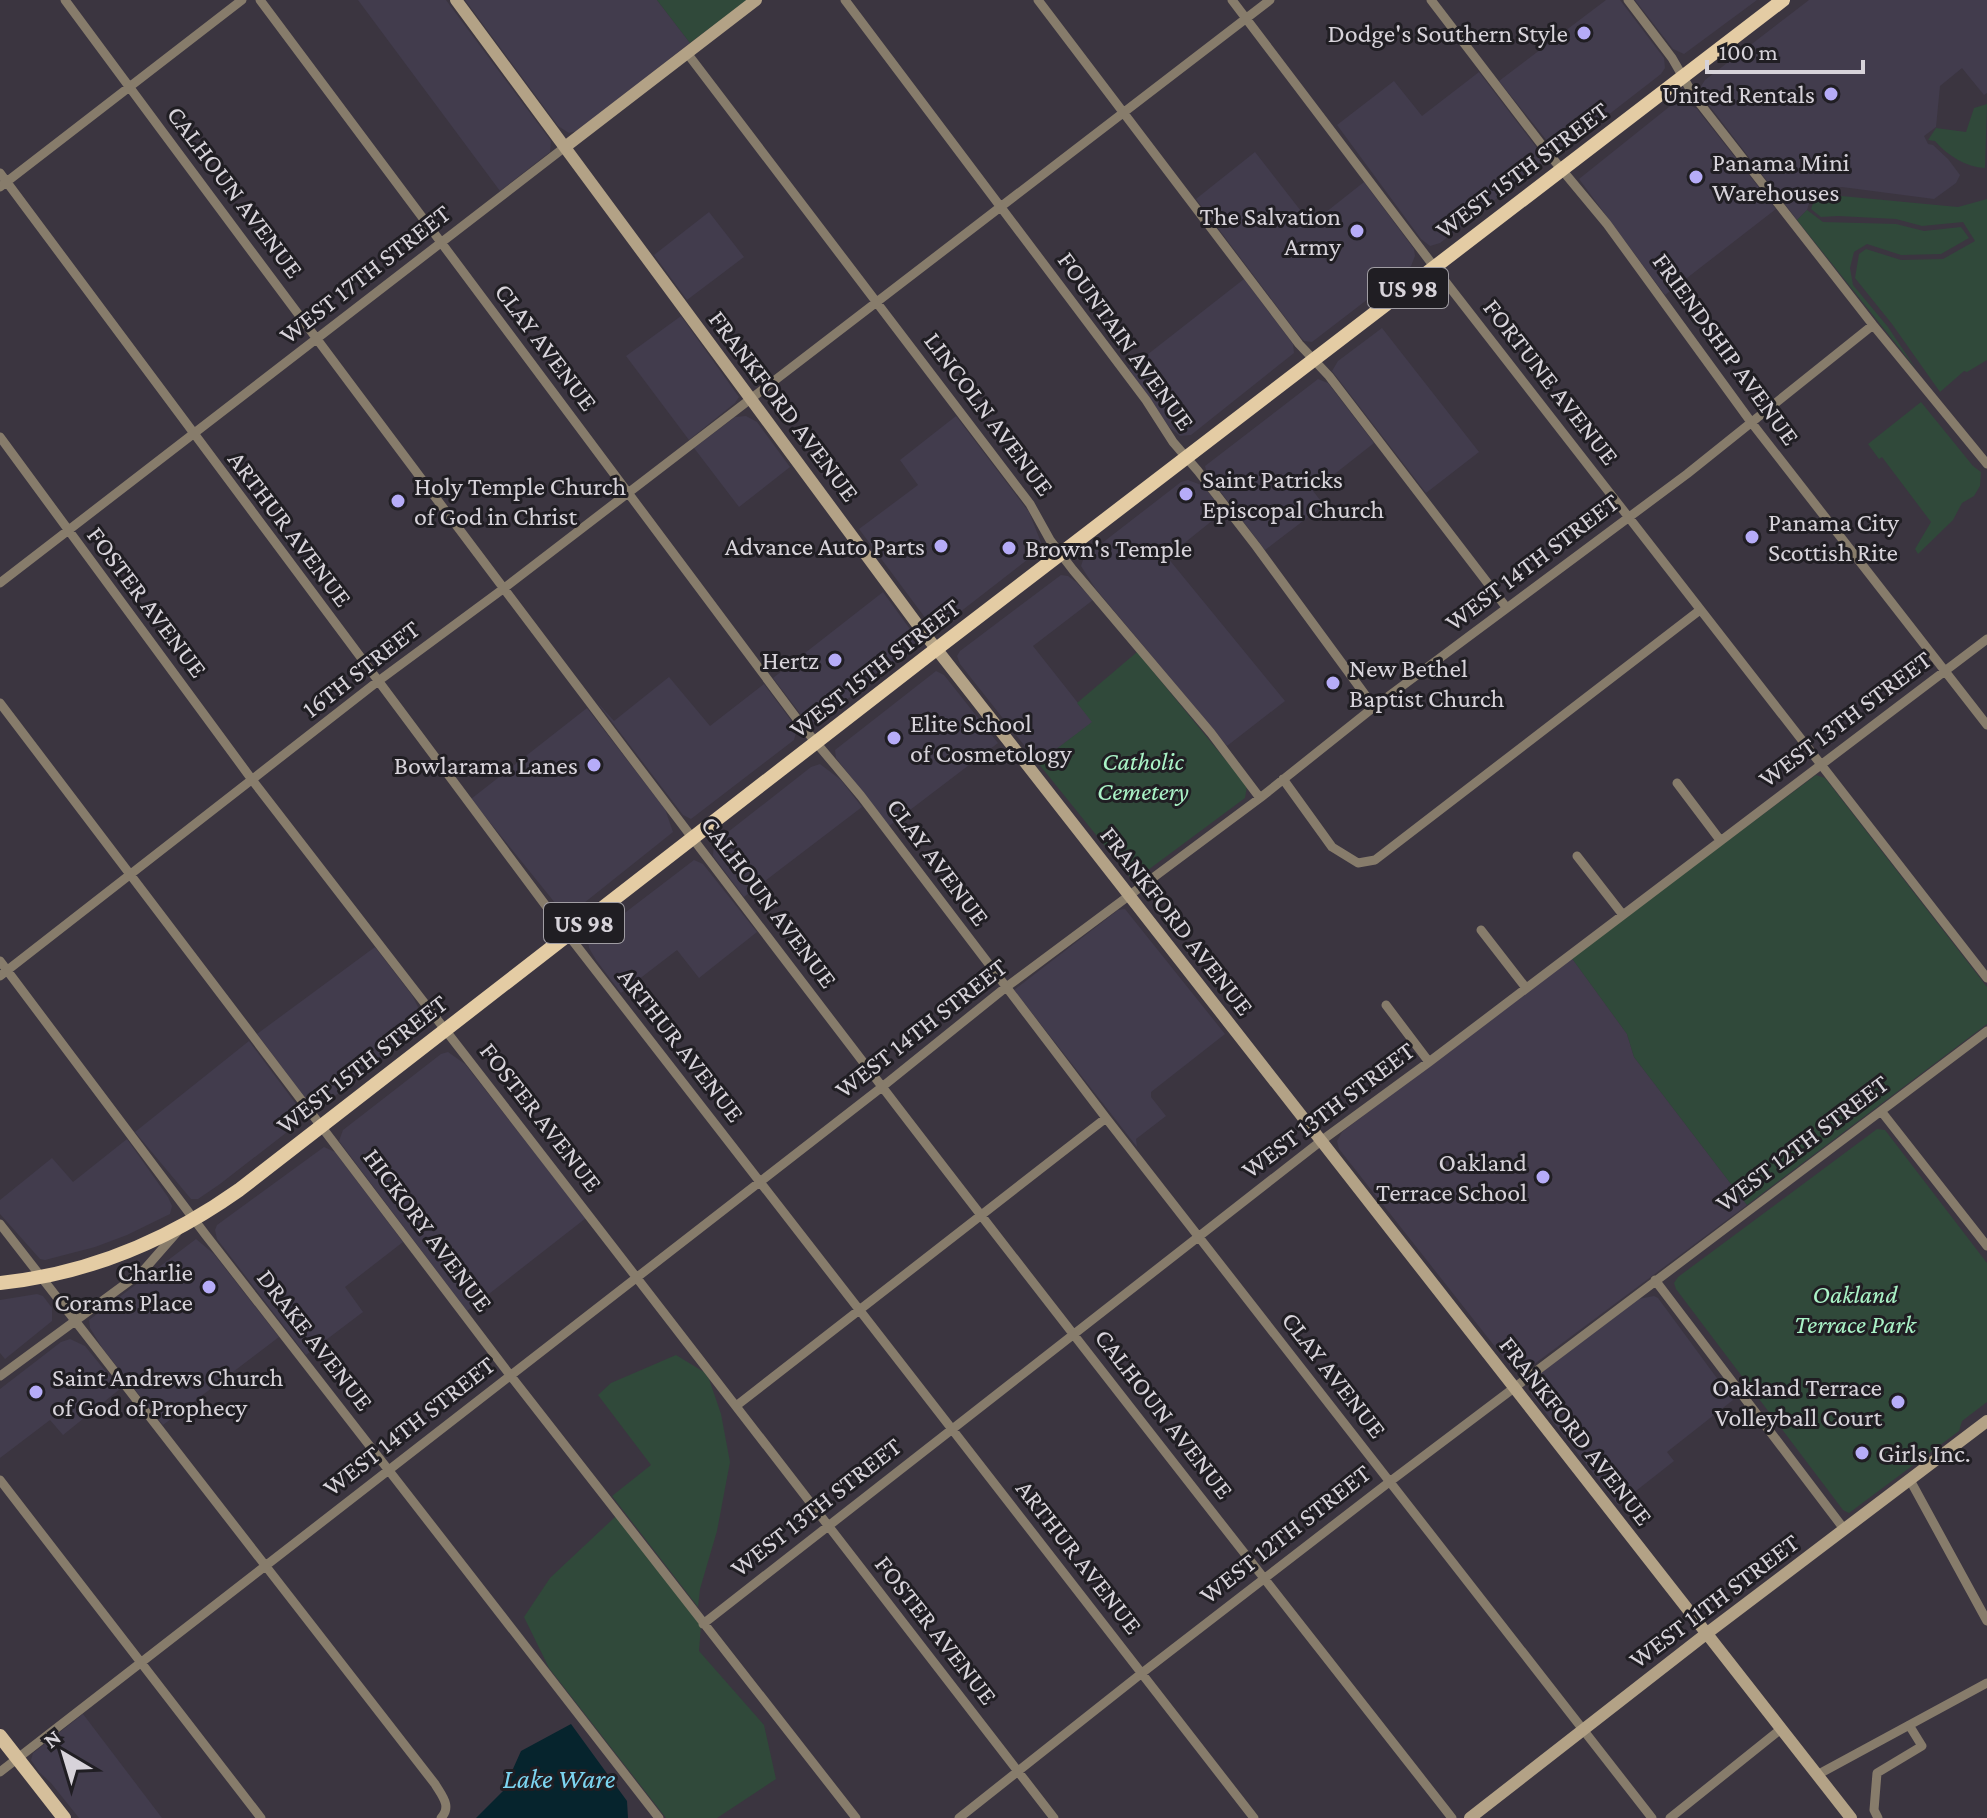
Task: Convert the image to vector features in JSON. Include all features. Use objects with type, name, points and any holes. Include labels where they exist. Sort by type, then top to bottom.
[{"type":"highway","name":"WEST 15TH STREET","points":[[189,1223],[239,1190],[936,649],[1783,0]]},
{"type":"highway","name":"US 98","points":[[0,1283],[40,1277],[122,1254],[189,1223]]},
{"type":"main road","name":"FRANKFORD AVENUE","points":[[456,0],[936,649],[1851,1818]]},
{"type":"main road","name":"WEST 17TH STREET","points":[[565,147],[756,0]]},
{"type":"main road","name":"WEST 11TH STREET","points":[[1470,1818],[1987,1421]]},
{"type":"main road","points":[[0,1736],[64,1818]]},
{"type":"street","name":"CALHOUN AVENUE","points":[[65,0],[503,589],[882,1087],[1452,1818]]},
{"type":"street","points":[[2,181],[130,88],[242,0]]},
{"type":"street","name":"CLAY AVENUE","points":[[260,0],[817,743],[861,796],[1005,988],[1388,1483],[1652,1818]]},
{"type":"street","name":"FOUNTAIN AVENUE","points":[[845,0],[1374,707]]},
{"type":"street","points":[[1038,0],[1506,607]]},
{"type":"street","name":"FORTUNE AVENUE","points":[[1232,0],[1435,267],[1987,978]]},
{"type":"street","name":"16TH STREET","points":[[3,974],[377,682],[503,589],[1270,0]]},
{"type":"street","name":"FRIENDSHIP AVENUE","points":[[1431,0],[1607,224],[1751,422],[1987,725]]},
{"type":"street","points":[[1628,0],[1672,58],[1694,96],[1873,325],[1987,464]]},
{"type":"street","name":"LINCOLN AVENUE","points":[[687,53],[1030,504],[1061,554],[1211,733],[1260,798]]},
{"type":"street","name":"WEST 17TH STREET","points":[[0,583],[565,147]]},
{"type":"street","name":"ARTHUR AVENUE","points":[[2,181],[568,935],[1254,1818]]},
{"type":"street","name":"WEST 14TH STREET","points":[[0,1772],[759,1183],[1005,988],[1628,517],[1873,325]]},
{"type":"street","name":"FOSTER AVENUE","points":[[0,437],[253,781],[1054,1818]]},
{"type":"street","points":[[1283,779],[1332,847],[1358,863],[1375,860],[1700,610]]},
{"type":"street","name":"WEST 13TH STREET","points":[[703,1624],[1321,1141],[1987,639]]},
{"type":"street","name":"HICKORY AVENUE","points":[[0,703],[510,1375],[856,1818]]},
{"type":"street","points":[[1677,783],[1720,840]]},
{"type":"street","points":[[1577,856],[1623,915]]},
{"type":"street","points":[[1481,930],[1526,988]]},
{"type":"street","name":"DRAKE AVENUE","points":[[0,961],[3,974],[189,1223],[388,1470],[659,1818]]},
{"type":"street","points":[[1386,1005],[1429,1062]]},
{"type":"street","name":"WEST 12TH STREET","points":[[959,1818],[1388,1483],[1987,1031]]},
{"type":"street","points":[[1881,1111],[1987,1246]]},
{"type":"street","points":[[736,1406],[1106,1118]]},
{"type":"street","name":"WEST 15TH STREET","points":[[0,1376],[143,1271],[189,1223]]},
{"type":"street","points":[[0,1224],[435,1784],[447,1807],[441,1818]]},
{"type":"street","points":[[1655,1280],[1844,1529]]},
{"type":"street","points":[[0,1480],[261,1818]]},
{"type":"street","points":[[1910,1480],[1987,1621]]},
{"type":"street","points":[[1817,1775],[1987,1683]]},
{"type":"street","points":[[1878,1818],[1874,1810],[1877,1773],[1922,1746],[1909,1725]]},
{"type":"street","points":[[1670,1818],[1781,1729]]},
{"type":"shaded area","points":[[358,0],[446,0],[551,141],[550,152],[500,191]]},
{"type":"shaded area","points":[[465,0],[657,0],[690,43],[577,131],[569,133],[558,126]]},
{"type":"shaded area","points":[[1606,0],[1620,0],[1664,58],[1665,68],[1563,150],[1556,152],[1499,81]]},
{"type":"shaded area","points":[[1635,0],[1757,0],[1684,54],[1673,49]]},
{"type":"shaded area","points":[[1809,0],[1987,0],[1987,93],[1984,95],[1962,68],[1940,86],[1936,127],[1924,136],[1928,144],[1948,159],[1960,175],[1956,183],[1934,199],[1842,187],[1819,189],[1812,194],[1807,210],[1797,220],[1698,91],[1705,80]]},
{"type":"shaded area","points":[[1479,72],[1540,152],[1542,163],[1440,243],[1430,246],[1421,239],[1337,125],[1394,81],[1422,116]]},
{"type":"shaded area","points":[[1682,101],[1697,109],[1776,209],[1665,295],[1579,179],[1674,103]]},
{"type":"shaded area","points":[[1255,152],[1311,224],[1364,182],[1414,249],[1411,266],[1312,342],[1304,341],[1297,333],[1196,199]]},
{"type":"shaded area","points":[[709,212],[744,257],[687,300],[654,255]]},
{"type":"shaded area","points":[[1244,279],[1293,344],[1294,353],[1191,435],[1180,436],[1169,427],[1129,369]]},
{"type":"shaded area","points":[[681,316],[739,397],[689,440],[626,356]]},
{"type":"shaded area","points":[[1382,328],[1479,452],[1426,493],[1332,371],[1338,361]]},
{"type":"shaded area","points":[[1318,379],[1328,383],[1374,443],[1313,491],[1324,505],[1265,550],[1207,474],[1205,466]]},
{"type":"shaded area","points":[[746,416],[757,422],[790,467],[739,507],[694,448],[735,417]]},
{"type":"shaded area","points":[[956,416],[1029,512],[1042,545],[1036,553],[937,627],[929,623],[859,529],[918,485],[900,460]]},
{"type":"shaded area","points":[[1188,480],[1204,486],[1223,512],[1167,557],[1285,701],[1227,746],[1095,588],[1081,566],[1084,557],[1181,482]]},
{"type":"shaded area","points":[[1061,575],[1076,582],[1093,600],[1033,646],[1093,722],[1038,763],[960,664],[957,656]]},
{"type":"shaded area","points":[[883,592],[915,636],[916,645],[821,720],[805,720],[773,678]]},
{"type":"shaded area","points":[[936,671],[944,675],[998,743],[889,826],[836,758],[835,750]]},
{"type":"shaded area","points":[[669,677],[710,726],[764,684],[793,723],[796,733],[794,740],[691,819],[683,815],[596,701],[614,721]]},
{"type":"shaded area","points":[[587,708],[665,809],[673,832],[574,911],[564,914],[471,799]]},
{"type":"shaded area","points":[[820,764],[841,780],[862,807],[744,897],[713,856],[714,843],[811,767]]},
{"type":"shaded area","points":[[694,860],[703,864],[757,932],[699,978],[677,950],[621,993],[596,960],[588,941]]},
{"type":"shaded area","points":[[1125,909],[1225,1034],[1151,1092],[1151,1097],[1166,1116],[1136,1139],[1137,1147],[1014,990],[1118,910]]},
{"type":"shaded area","points":[[375,947],[412,995],[423,1017],[423,1027],[322,1106],[316,1106],[305,1098],[257,1034]]},
{"type":"shaded area","name":"Oakland Terrace School","points":[[1571,957],[1627,1034],[1634,1057],[1747,1205],[1529,1368],[1517,1371],[1339,1149],[1337,1141],[1342,1132]]},
{"type":"shaded area","points":[[249,1041],[296,1104],[300,1122],[220,1184],[198,1199],[191,1199],[135,1132]]},
{"type":"shaded area","points":[[448,1052],[465,1064],[586,1218],[467,1311],[339,1141],[343,1130],[441,1054]]},
{"type":"shaded area","points":[[127,1139],[168,1197],[172,1206],[170,1214],[95,1247],[40,1259],[0,1214],[0,1200],[52,1158],[73,1182]]},
{"type":"shaded area","points":[[324,1147],[335,1152],[403,1242],[345,1287],[363,1312],[306,1355],[217,1239],[215,1230],[217,1225]]},
{"type":"shaded area","points":[[196,1239],[214,1254],[279,1337],[163,1425],[103,1349],[90,1328],[89,1320]]},
{"type":"shaded area","points":[[37,1294],[43,1296],[52,1308],[52,1321],[5,1359],[0,1353],[0,1300]]},
{"type":"shaded area","points":[[1654,1296],[1733,1400],[1667,1452],[1674,1461],[1618,1505],[1531,1394],[1530,1387],[1536,1376],[1639,1299]]},
{"type":"shaded area","points":[[70,1339],[85,1346],[120,1389],[63,1435],[50,1420],[0,1458],[0,1389],[61,1342]]},
{"type":"shaded area","points":[[83,1714],[162,1818],[79,1818],[39,1772],[31,1760],[33,1753]]},
{"type":"green space","points":[[657,0],[747,0],[690,43]]},
{"type":"green space","points":[[1987,104],[1985,168],[1964,163],[1935,141],[1928,140],[1936,128],[1966,132],[1974,108]]},
{"type":"green space","points":[[1820,194],[1958,207],[1987,199],[1987,360],[1964,371],[1940,392],[1855,278],[1859,254],[1866,249],[1901,260],[1943,259],[1975,241],[1963,222],[1922,226],[1896,219],[1821,217],[1811,209]]},
{"type":"green space","points":[[1807,210],[1823,222],[1896,224],[1924,231],[1961,227],[1969,238],[1941,254],[1901,255],[1867,244],[1854,252],[1850,268],[1853,285],[1888,327],[1916,369],[1797,220]]},
{"type":"green space","points":[[1921,402],[1981,472],[1980,486],[1974,496],[1962,503],[1953,520],[1918,554],[1915,549],[1931,522],[1882,457],[1879,459],[1868,444]]},
{"type":"green space","name":"Catholic Cemetery","points":[[1137,652],[1247,786],[1245,798],[1144,873],[1130,877],[1038,763],[1092,722],[1077,703]]},
{"type":"green space","points":[[1816,775],[1825,778],[1987,987],[1987,1024],[1747,1205],[1634,1057],[1627,1034],[1571,957]]},
{"type":"green space","name":"Oakland Terrace Park","points":[[1877,1129],[1885,1130],[1987,1263],[1987,1402],[1962,1421],[1959,1431],[1849,1513],[1843,1510],[1674,1283]]},
{"type":"green space","points":[[676,1355],[704,1372],[709,1379],[721,1414],[730,1462],[698,1607],[612,1496],[651,1465],[598,1395],[611,1383]]},
{"type":"green space","points":[[616,1516],[701,1626],[699,1651],[764,1725],[776,1779],[717,1818],[666,1818],[549,1668],[524,1617],[550,1578]]},
{"type":"water","name":"Lake Ware","points":[[571,1724],[627,1801],[628,1818],[476,1818],[503,1791],[521,1751]]},
{"type":"place","name":"Dodge's Southern Style","points":[[1584,33]]},
{"type":"place","name":"United Rentals","points":[[1831,94]]},
{"type":"place","name":"Panama Mini Warehouses","points":[[1696,177]]},
{"type":"place","name":"The Salvation Army","points":[[1357,231]]},
{"type":"place","name":"Saint Patricks Episcopal Church","points":[[1186,494]]},
{"type":"place","name":"Holy Temple Church of God in Christ","points":[[398,501]]},
{"type":"place","name":"Panama City Scottish Rite","points":[[1752,537]]},
{"type":"place","name":"Advance Auto Parts","points":[[941,546]]},
{"type":"place","name":"Brown's Temple","points":[[1009,548]]},
{"type":"place","name":"Hertz","points":[[835,660]]},
{"type":"place","name":"New Bethel Baptist Church","points":[[1333,683]]},
{"type":"place","name":"Elite School of Cosmetology","points":[[894,738]]},
{"type":"place","name":"Bowlarama Lanes","points":[[594,765]]},
{"type":"place","name":"Oakland Terrace School","points":[[1543,1177]]},
{"type":"place","name":"Charlie Corams Place","points":[[209,1287]]},
{"type":"place","name":"Saint Andrews Church of God of Prophecy","points":[[36,1392]]},
{"type":"place","name":"Oakland Terrace Volleyball Court","points":[[1898,1402]]},
{"type":"place","name":"Girls Inc.","points":[[1862,1453]]}]
